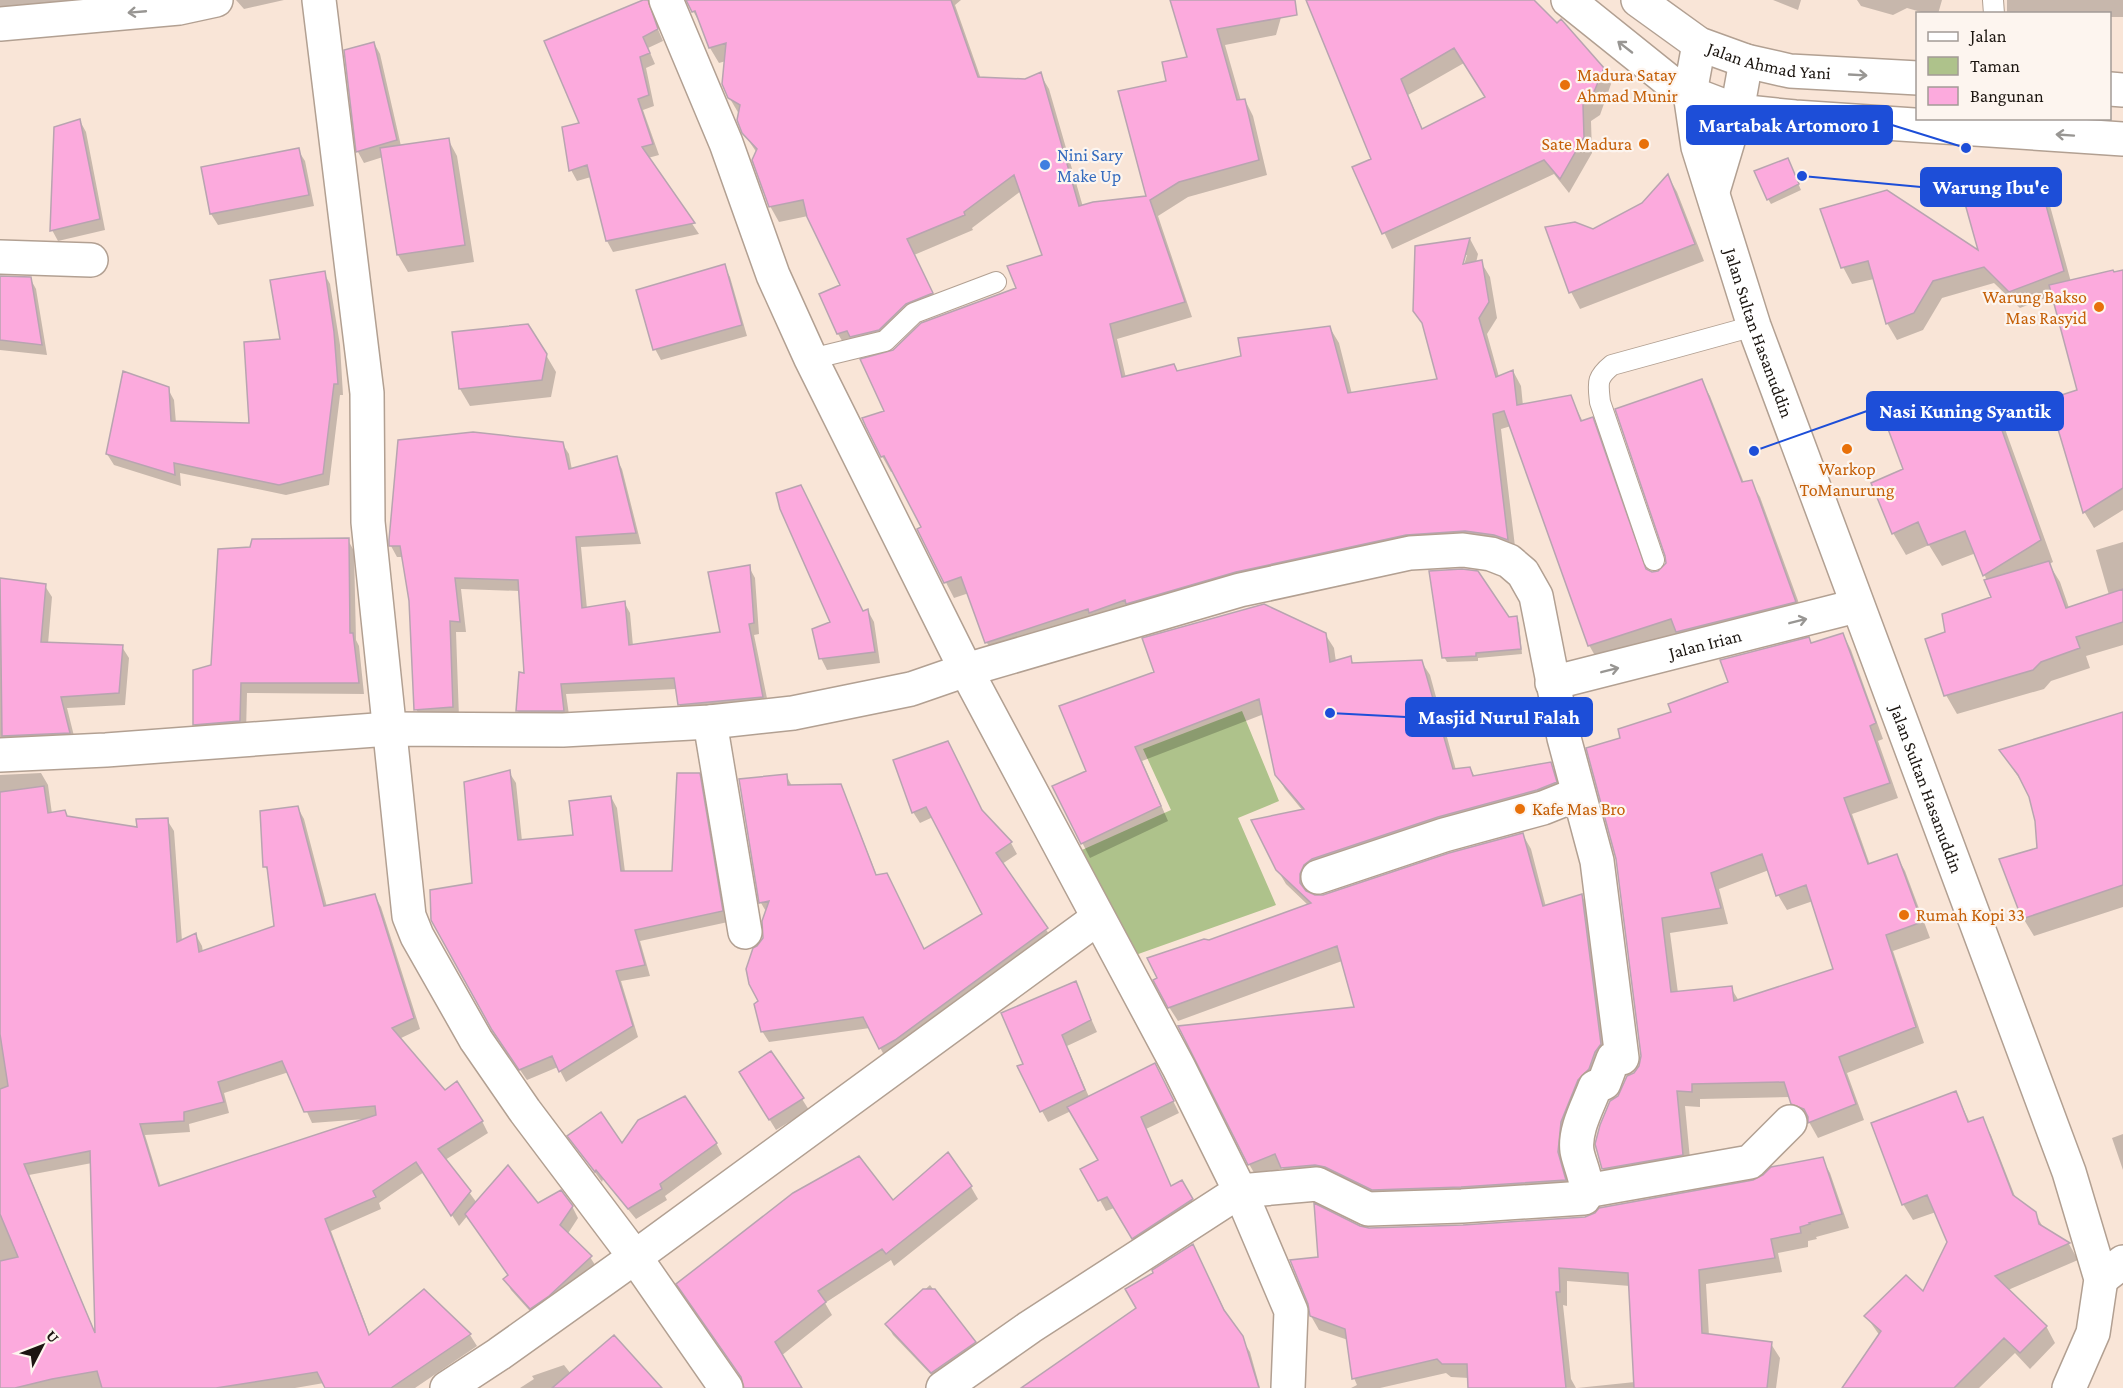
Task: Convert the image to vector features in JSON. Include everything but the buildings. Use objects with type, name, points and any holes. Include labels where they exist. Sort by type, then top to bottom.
[{"type":"street","points":[[0,24],[216,0]]},
{"type":"street","points":[[319,0],[367,393],[368,522],[409,916],[417,936],[476,1040],[525,1111],[635,1257],[726,1388]]},
{"type":"street","points":[[666,0],[726,143],[773,275],[811,359],[966,670],[1179,1068],[1240,1191],[1291,1311],[1288,1388]]},
{"type":"street","points":[[1568,0],[1669,81],[1690,93],[1737,111],[2123,139]]},
{"type":"street","name":"Jalan Ahmad Yani","points":[[1638,0],[1699,44],[1746,61],[1790,71],[1916,78]]},
{"type":"street","name":"Jalan Sultan Hasanuddin","points":[[1699,44],[1690,93],[1698,147],[1754,326],[2069,1172],[2112,1271],[2093,1333],[2069,1388]]},
{"type":"street","points":[[1713,191],[1737,111],[1746,61]]},
{"type":"street","points":[[0,257],[91,260]]},
{"type":"street","points":[[0,755],[106,750],[389,729],[563,730],[710,722],[793,713],[911,690],[966,670],[1240,590],[1410,553],[1463,550],[1491,554],[1509,561],[1523,573],[1536,596],[1552,683],[1578,794],[1597,861],[1622,1058],[1613,1059],[1604,1083],[1595,1087],[1582,1119],[1577,1148],[1586,1191],[1584,1198],[1368,1209],[1317,1184],[1240,1191],[1030,1327],[944,1388]]},
{"type":"street","name":"Jalan Irian","points":[[1552,683],[1857,606]]},
{"type":"street","points":[[710,722],[745,932]]},
{"type":"street","points":[[1318,877],[1444,835],[1543,808],[1578,794]]},
{"type":"street","points":[[447,1388],[499,1354],[635,1257],[1098,918]]},
{"type":"street","points":[[1586,1191],[1750,1162],[1790,1122]]},
{"type":"lane","points":[[811,359],[885,341],[914,313],[996,282]]},
{"type":"lane","points":[[1654,560],[1600,402],[1598,382],[1602,373],[1612,366],[1754,326]]},
{"type":"green space","points":[[1242,711],[1279,801],[1238,818],[1276,905],[1127,958],[1073,854],[1171,810],[1143,749]]},
{"type":"place","name":"Madura Satay Ahmad Munir","points":[[1565,85]]},
{"type":"place","name":"Sate Madura","points":[[1644,144]]},
{"type":"place","name":"Martabak Artomoro 1","points":[[1966,148]]},
{"type":"place","name":"Nini Sary Make Up","points":[[1045,165]]},
{"type":"place","name":"Warung Ibu'e","points":[[1802,176]]},
{"type":"place","name":"Warung Bakso Mas Rasyid","points":[[2099,307]]},
{"type":"place","name":"Warkop ToManurung","points":[[1847,449]]},
{"type":"place","name":"Nasi Kuning Syantik","points":[[1754,451]]},
{"type":"place","name":"Masjid Nurul Falah","points":[[1330,713]]},
{"type":"place","name":"Kafe Mas Bro","points":[[1520,809]]},
{"type":"place","name":"Rumah Kopi 33","points":[[1904,915]]}]
